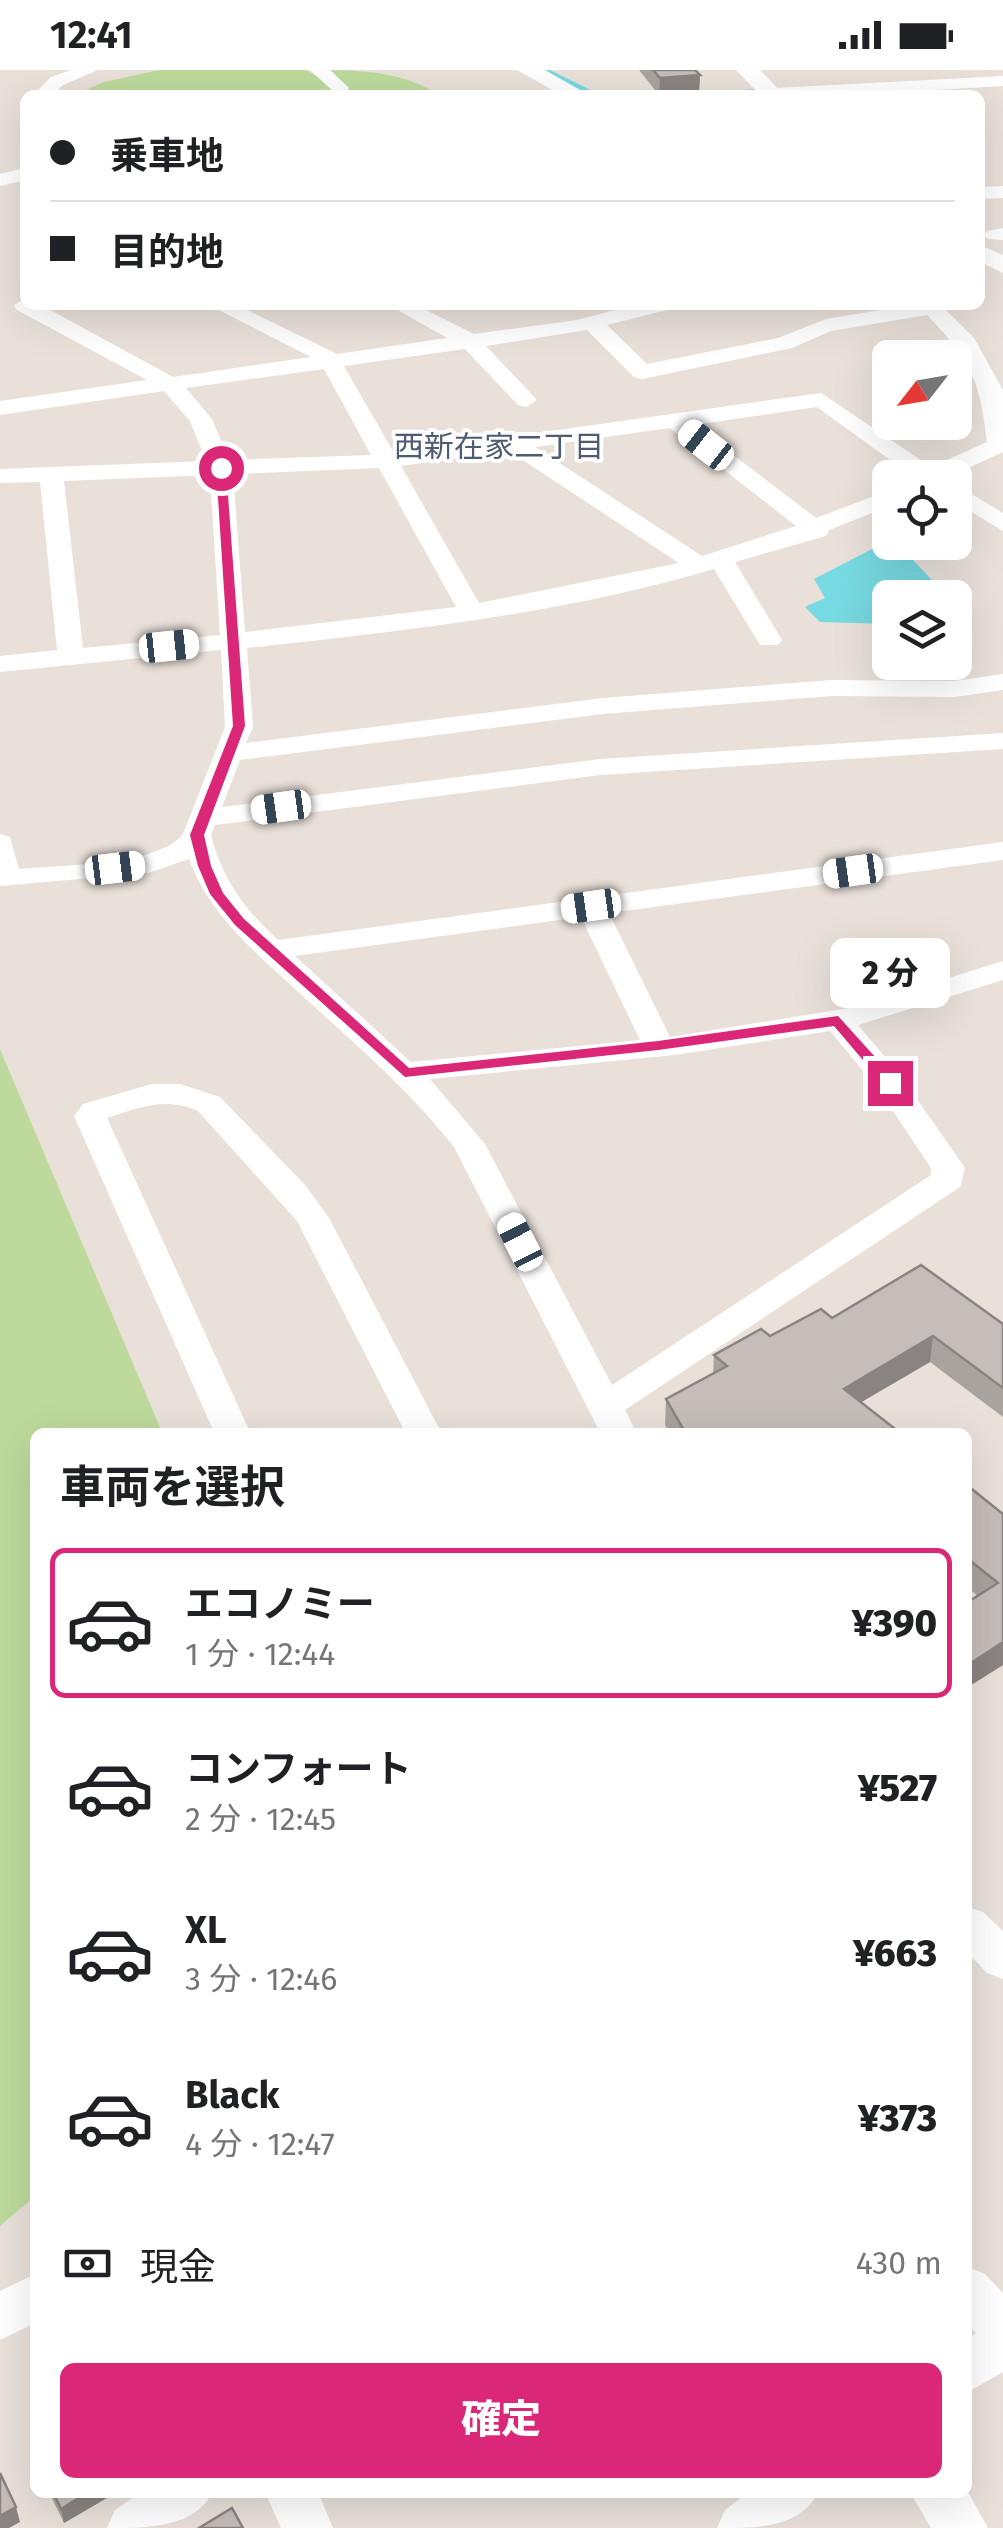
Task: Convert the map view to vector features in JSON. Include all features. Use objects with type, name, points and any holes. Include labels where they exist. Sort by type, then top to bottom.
[{"type":"street","points":[[47,90],[56,81],[89,70]]},
{"type":"street","points":[[319,70],[340,88],[333,90]]},
{"type":"street","points":[[528,70],[568,90]]},
{"type":"street","points":[[821,70],[833,88]]},
{"type":"street","points":[[815,90],[921,76],[990,81],[1003,96]]},
{"type":"street","points":[[845,90],[990,81]]},
{"type":"street","points":[[738,82],[766,90]]},
{"type":"street","points":[[992,238],[1003,267]]},
{"type":"street","points":[[0,290],[20,306]]},
{"type":"street","points":[[230,310],[330,361],[472,613]]},
{"type":"street","points":[[410,310],[470,341],[526,400]]},
{"type":"street","points":[[582,310],[599,322],[642,372],[784,343],[826,325],[909,310]]},
{"type":"street","points":[[6,403],[470,341],[599,322],[641,310]]},
{"type":"street","points":[[935,310],[966,343],[994,392],[1001,444],[966,460]]},
{"type":"street","points":[[0,843],[6,878],[148,864],[185,851],[232,754],[239,726],[221,468],[202,418],[170,384],[26,311]]},
{"type":"street","points":[[0,476],[387,462],[821,400],[905,460]]},
{"type":"street","points":[[676,421],[817,531]]},
{"type":"street","points":[[513,444],[710,562],[768,640]]},
{"type":"street","points":[[51,474],[71,657]]},
{"type":"street","points":[[972,503],[1003,524]]},
{"type":"street","points":[[0,664],[472,613],[710,562],[817,531],[872,505]]},
{"type":"street","points":[[232,754],[468,720],[699,696],[832,688],[955,689],[1003,682]]},
{"type":"street","points":[[200,826],[600,767],[1003,741]]},
{"type":"street","points":[[200,826],[204,866],[217,894],[240,922],[436,1102],[469,1144],[611,1420],[948,1179],[948,1168],[890,1083],[838,1021]]},
{"type":"street","points":[[273,950],[1003,850]]},
{"type":"street","points":[[591,906],[658,1046]]},
{"type":"street","points":[[405,1072],[658,1046],[838,1021],[917,1000],[1003,970]]},
{"type":"street","points":[[230,1428],[93,1125],[90,1116],[94,1111],[175,1091],[192,1094],[209,1104],[312,1218],[421,1428]]},
{"type":"street","points":[[972,1930],[1003,1960]]},
{"type":"street","points":[[972,2294],[1003,2326]]},
{"type":"street","points":[[0,2318],[30,2301]]},
{"type":"street","points":[[972,2365],[1003,2342]]},
{"type":"street","points":[[133,2528],[178,2498]]},
{"type":"street","points":[[294,2498],[307,2528]]},
{"type":"street","points":[[744,2528],[785,2498]]},
{"type":"street","points":[[940,2498],[962,2528]]},
{"type":"green space","points":[[159,70],[306,70],[316,76],[311,70],[358,71],[403,78],[431,90],[86,90]]},
{"type":"green space","points":[[0,1049],[160,1428],[30,1428],[30,2200],[0,2226]]},
{"type":"water","points":[[872,549],[872,560],[913,560],[932,580],[872,580],[872,623],[820,622],[805,607],[825,598],[814,579]]},
{"type":"building","points":[[653,70],[695,70],[700,75],[660,78]]},
{"type":"building","points":[[921,1265],[1003,1324],[1003,1388],[933,1336],[844,1389],[894,1428],[683,1428],[666,1399],[727,1366],[714,1355],[761,1329],[770,1336],[821,1309],[832,1318]]},
{"type":"building","points":[[972,1489],[1003,1514],[1003,1642],[972,1662],[972,1599],[998,1583],[972,1562]]},
{"type":"building","points":[[0,2473],[16,2507],[0,2516]]},
{"type":"building","points":[[56,2498],[78,2498],[61,2509]]},
{"type":"building","points":[[232,2508],[243,2528],[199,2528]]},
{"type":"waterway","points":[[543,70],[584,90]]},
{"type":"district","name":"西新在家二丁目","points":[[499,447]]},
{"type":"route","points":[[221,468],[239,726],[232,754],[197,835],[204,866],[217,894],[240,922],[405,1072],[658,1046],[838,1021],[890,1083]]}]
